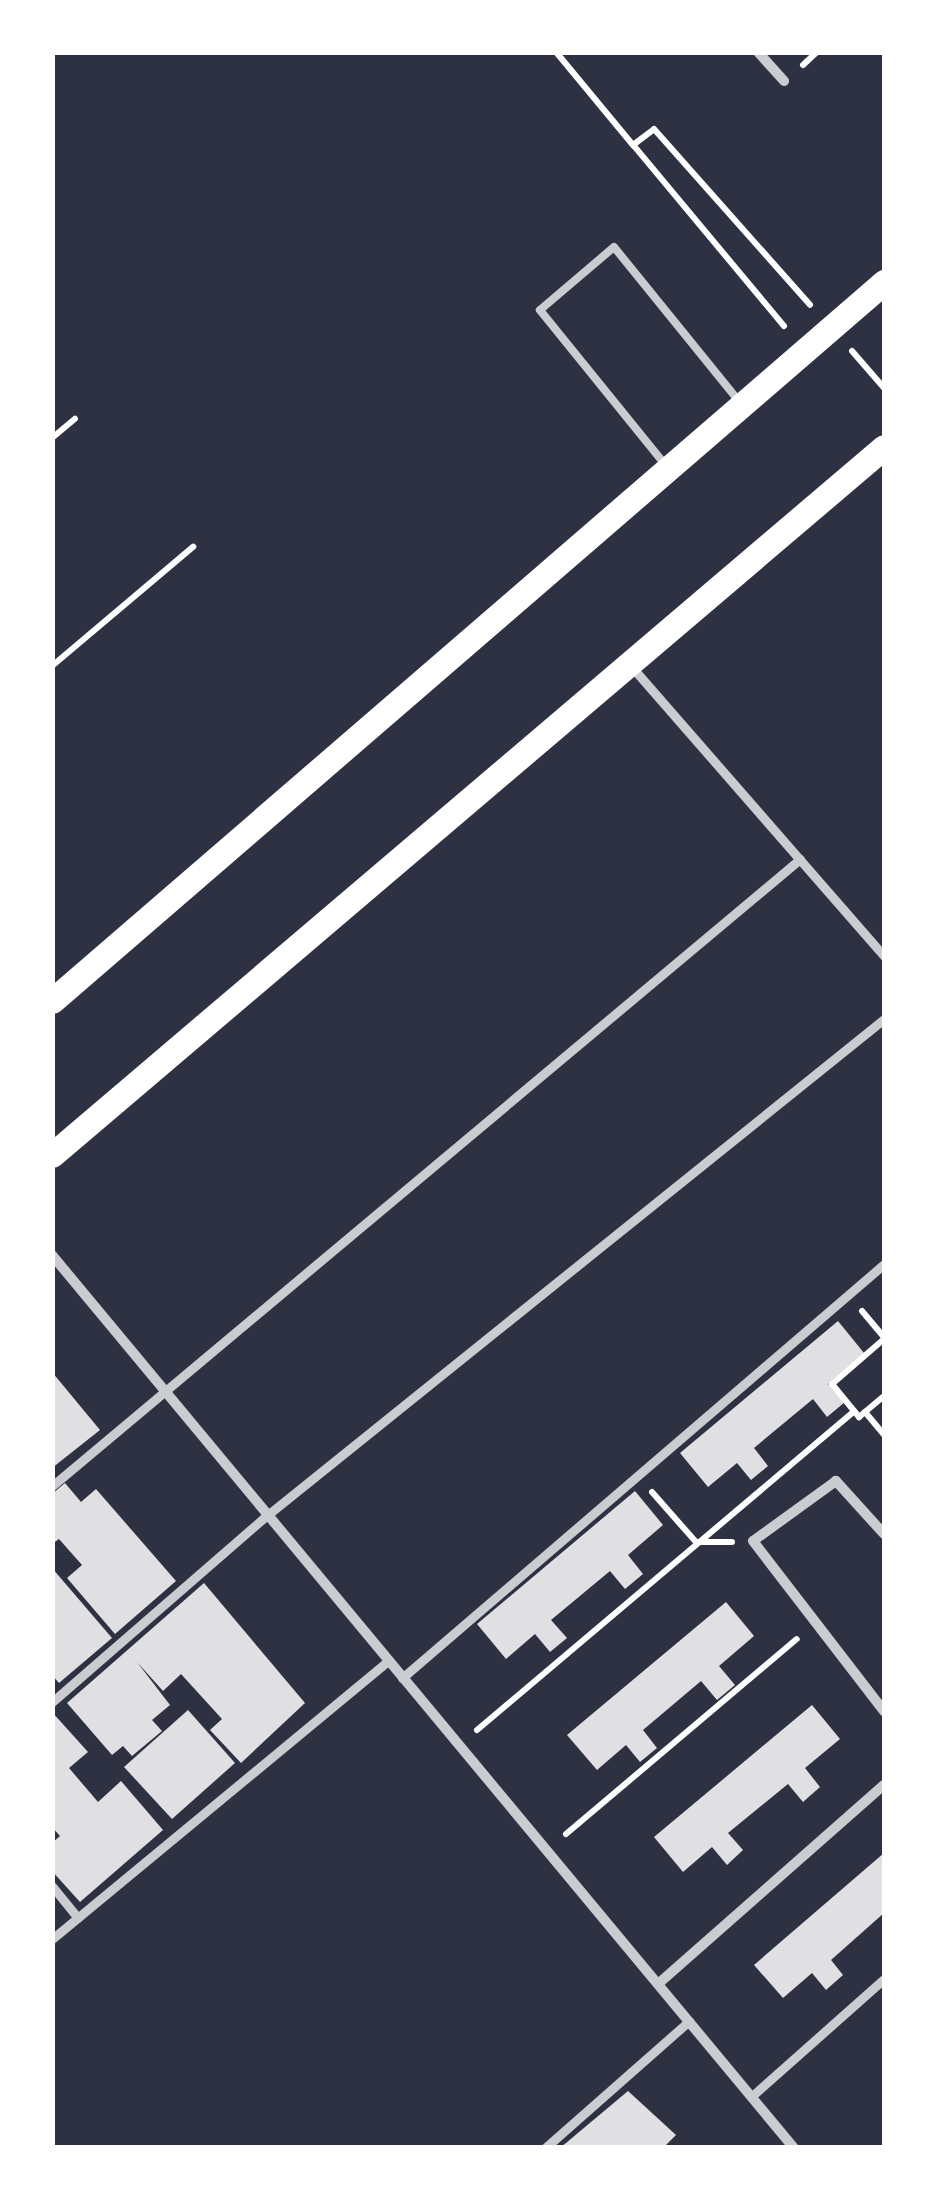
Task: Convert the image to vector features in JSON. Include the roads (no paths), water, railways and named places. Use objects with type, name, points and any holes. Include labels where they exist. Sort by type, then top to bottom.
[{"type":"main road","points":[[52,1001],[884,282]]},
{"type":"main road","points":[[52,1154],[884,447]]},
{"type":"street","points":[[758,52],[784,82]]},
{"type":"street","points":[[630,664],[884,956]]},
{"type":"street","points":[[52,1486],[800,859]]},
{"type":"street","points":[[52,1702],[266,1517],[884,1019]]},
{"type":"street","points":[[52,1254],[266,1517],[794,2148]]},
{"type":"street","points":[[402,1678],[884,1264]]},
{"type":"street","points":[[884,1534],[836,1481],[753,1541],[884,1712]]},
{"type":"street","points":[[52,1938],[388,1662]]},
{"type":"street","points":[[658,1984],[884,1785]]},
{"type":"street","points":[[52,1886],[78,1918]]},
{"type":"street","points":[[752,2096],[884,1979]]},
{"type":"street","points":[[545,2148],[689,2021]]},
{"type":"lane","points":[[667,467],[540,310],[614,247],[741,404]]}]
